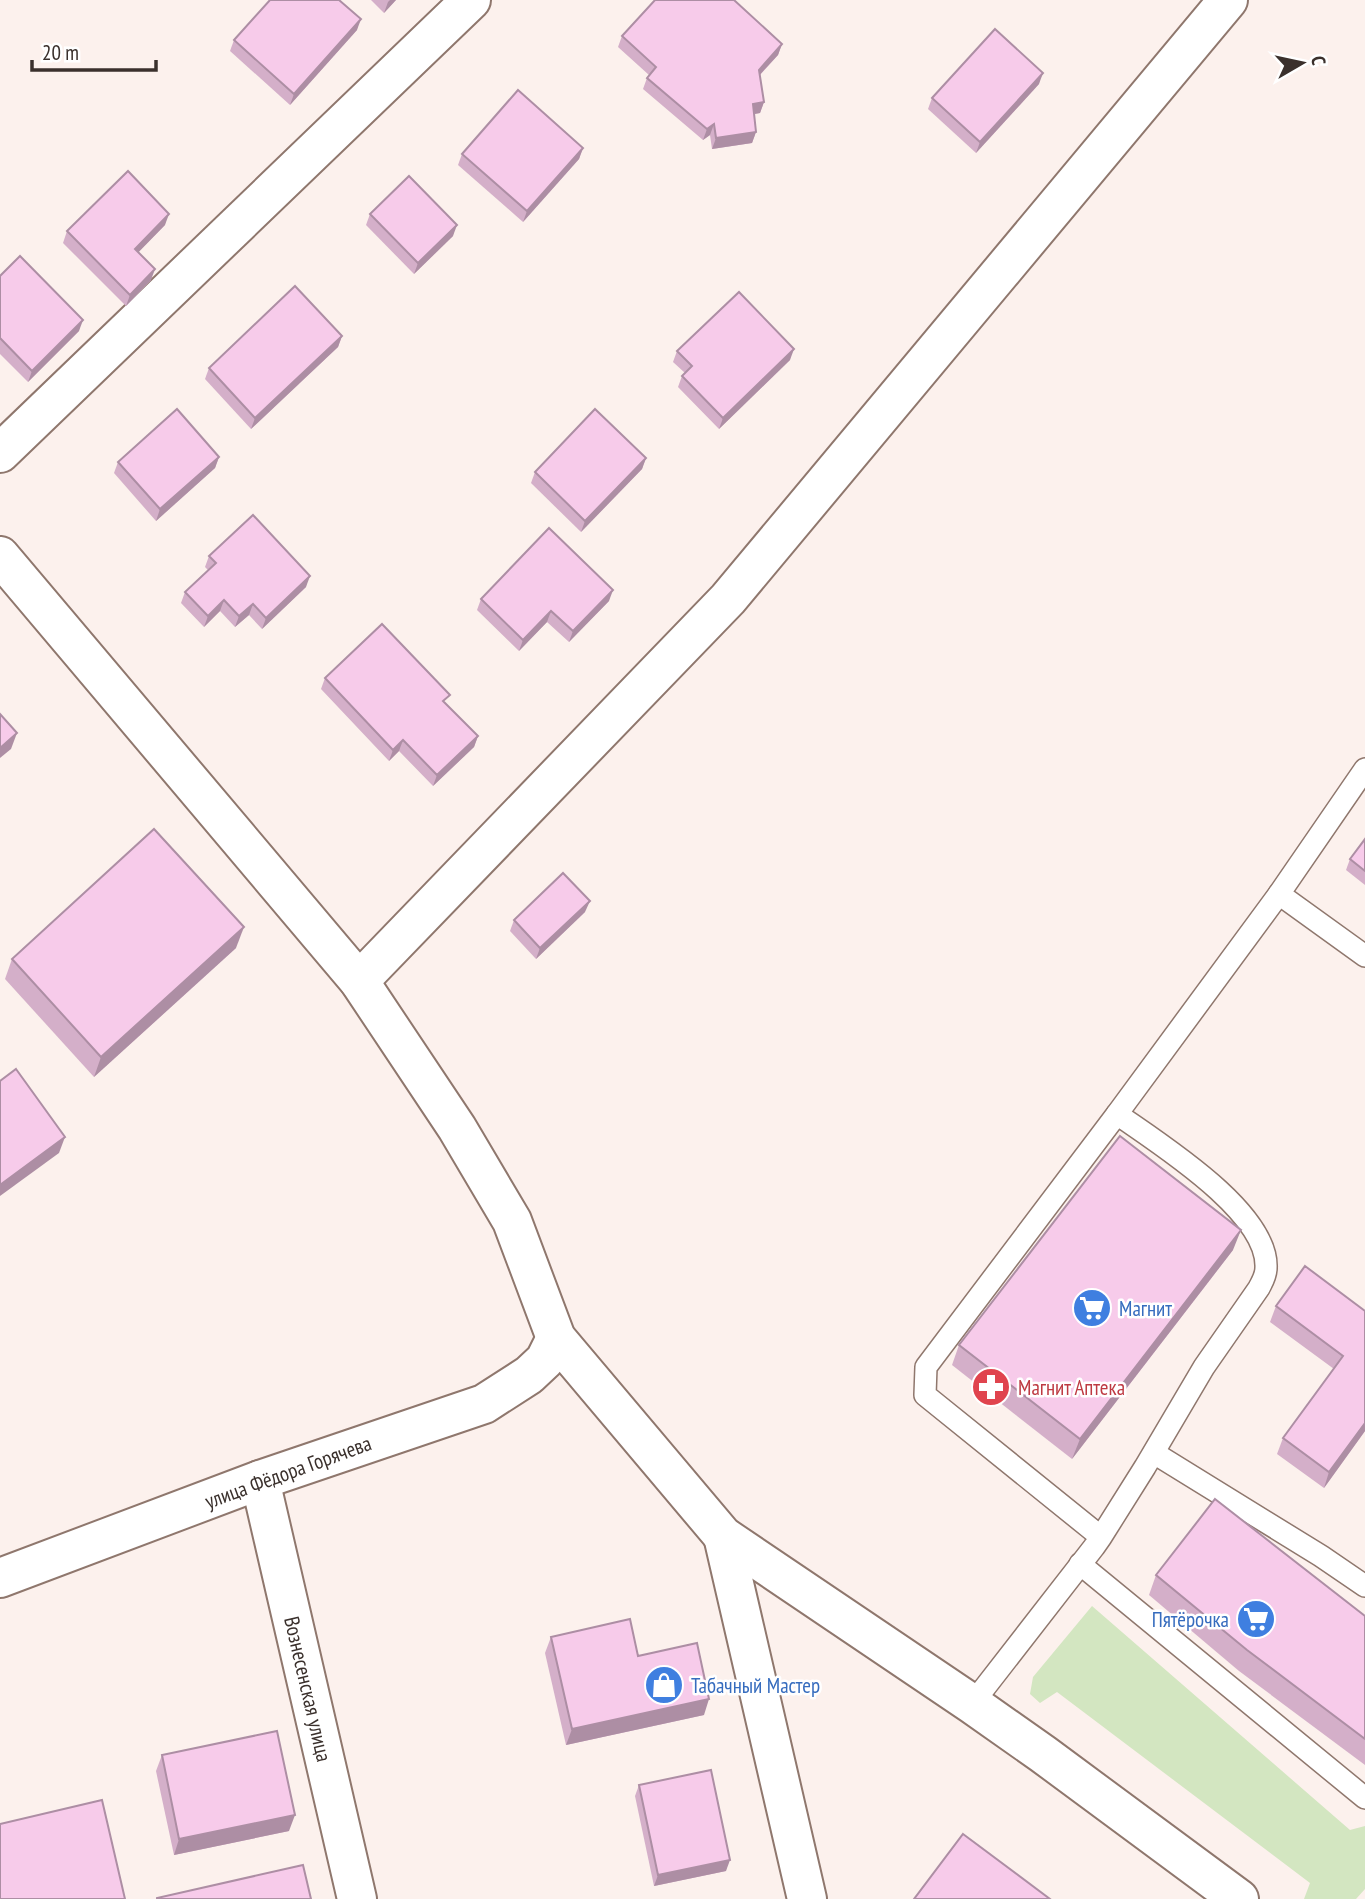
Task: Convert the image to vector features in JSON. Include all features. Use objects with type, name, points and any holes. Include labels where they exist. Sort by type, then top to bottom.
[{"type":"street","points":[[0,453],[471,0]]},
{"type":"street","points":[[359,981],[728,599],[1228,0]]},
{"type":"street","points":[[0,556],[359,981],[457,1128],[512,1221],[556,1338],[723,1536],[972,1703],[1239,1899]]},
{"type":"street","name":"улица Фёдора Горячева","points":[[0,1578],[260,1480],[484,1404],[529,1375],[545,1360],[556,1338]]},
{"type":"street","name":"Вознесенская улица","points":[[260,1480],[357,1899]]},
{"type":"street","points":[[723,1536],[807,1899]]},
{"type":"lane","points":[[1101,1537],[925,1395],[926,1367],[1279,894],[1365,769]]},
{"type":"lane","points":[[1279,894],[1365,956]]},
{"type":"lane","points":[[972,1703],[1101,1537],[1204,1367],[1264,1279],[1266,1268],[1262,1247],[1252,1225],[1204,1177],[1117,1114]]},
{"type":"lane","points":[[1154,1453],[1365,1586]]},
{"type":"lane","points":[[1080,1564],[1365,1798]]},
{"type":"green space","points":[[1092,1606],[1350,1830],[1365,1826],[1365,1889],[1356,1899],[1304,1899],[1310,1883],[1057,1692],[1040,1703],[1030,1694],[1033,1677]]},
{"type":"building","points":[[270,0],[339,0],[361,19],[294,94],[234,40]]},
{"type":"building","points":[[655,0],[734,0],[782,44],[759,70],[764,102],[753,104],[756,132],[716,138],[714,124],[707,129],[647,78],[656,67],[622,36]]},
{"type":"building","points":[[995,29],[1043,73],[980,142],[932,98]]},
{"type":"building","points":[[518,90],[583,148],[527,211],[462,154]]},
{"type":"building","points":[[128,171],[169,214],[135,249],[155,269],[130,295],[67,231]]},
{"type":"building","points":[[409,176],[457,225],[418,263],[370,214]]},
{"type":"building","points":[[20,256],[83,320],[32,371],[0,338],[0,276]]},
{"type":"building","points":[[295,286],[342,336],[255,418],[209,368]]},
{"type":"building","points":[[739,292],[794,349],[723,418],[682,376],[692,366],[677,351]]},
{"type":"building","points":[[177,409],[219,457],[160,509],[118,462]]},
{"type":"building","points":[[595,409],[646,458],[585,521],[535,472]]},
{"type":"building","points":[[253,515],[310,576],[266,618],[253,604],[239,616],[224,600],[208,616],[185,592],[216,563],[209,556]]},
{"type":"building","points":[[549,528],[613,590],[573,631],[551,611],[523,640],[481,599]]},
{"type":"building","points":[[382,624],[450,695],[443,701],[478,736],[437,775],[403,740],[393,750],[325,678]]},
{"type":"building","points":[[0,714],[17,733],[0,748]]},
{"type":"building","points":[[154,829],[244,927],[101,1057],[12,959]]},
{"type":"building","points":[[1365,839],[1365,871],[1350,859]]},
{"type":"building","points":[[563,873],[590,901],[540,948],[514,920]]},
{"type":"building","points":[[16,1069],[65,1137],[0,1185],[0,1081]]},
{"type":"building","name":"Магнит","points":[[1120,1136],[1241,1230],[1080,1439],[959,1345]]},
{"type":"building","points":[[1305,1266],[1365,1311],[1365,1423],[1329,1472],[1283,1438],[1343,1356],[1276,1306]]},
{"type":"building","name":"Пятёрочка","points":[[1215,1499],[1365,1616],[1365,1739],[1247,1650],[1156,1575]]},
{"type":"building","points":[[630,1619],[638,1656],[697,1643],[709,1699],[572,1729],[551,1637]]},
{"type":"building","points":[[277,1731],[295,1815],[179,1839],[162,1755]]},
{"type":"building","points":[[711,1770],[730,1860],[658,1875],[639,1785]]},
{"type":"building","points":[[102,1800],[125,1899],[0,1899],[0,1824]]},
{"type":"building","points":[[963,1834],[1050,1899],[914,1899]]},
{"type":"building","points":[[303,1865],[311,1899],[157,1899],[157,1898]]},
{"type":"place","name":"Магнит","points":[[1092,1308]]},
{"type":"place","name":"Магнит Аптека","points":[[991,1387]]},
{"type":"place","name":"Пятёрочка","points":[[1256,1619]]},
{"type":"place","name":"Табачный Мастер","points":[[664,1685]]}]
